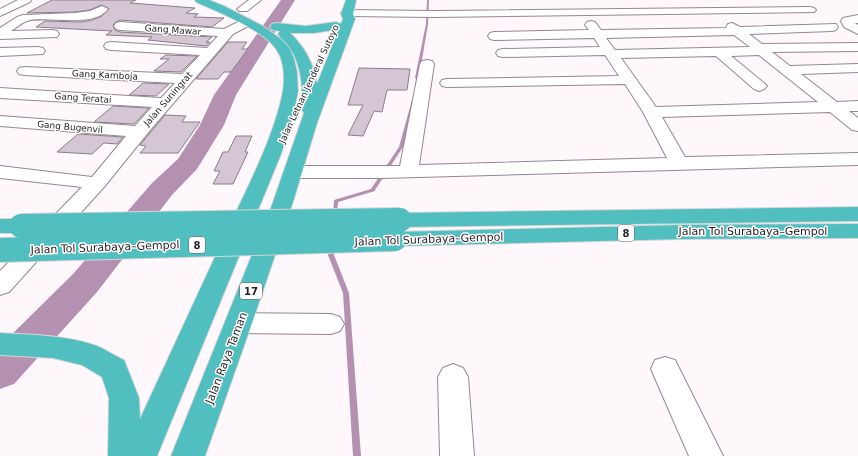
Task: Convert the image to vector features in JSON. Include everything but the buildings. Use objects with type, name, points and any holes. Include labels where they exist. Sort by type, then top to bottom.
[{"type":"highway","name":"17","points":[[200,0],[249,17]]},
{"type":"highway","name":"17","points":[[222,0],[249,17],[293,41],[304,60],[309,86],[309,124]]},
{"type":"highway","name":"Jalan Letnan Jenderal Sutoyo","points":[[272,154],[284,141],[336,26],[347,6]]},
{"type":"highway","name":"Jalan Letnan Jenderal Sutoyo","points":[[309,124],[348,19],[347,6]]},
{"type":"highway","points":[[275,32],[336,26]]},
{"type":"highway","name":"17","points":[[140,456],[272,154],[284,120],[291,95],[292,81],[288,62],[275,32]]},
{"type":"highway","points":[[288,62],[292,66],[297,66],[304,60]]},
{"type":"highway","name":"Jalan Raya Taman","points":[[188,456],[239,323],[294,172],[309,124]]},
{"type":"highway","name":"Jalan Tol Surabaya–Gempol","points":[[0,250],[397,230],[858,214]]},
{"type":"highway","name":"Jalan Tol Surabaya–Gempol","points":[[10,226],[683,232],[858,231]]},
{"type":"highway","points":[[0,344],[53,346],[89,355],[114,368],[124,398],[125,456]]},
{"type":"street","points":[[0,13],[26,0]]},
{"type":"street","name":"Jalan Suningrat","points":[[0,286],[97,184],[139,132],[227,33],[249,17],[256,0]]},
{"type":"street","points":[[454,0],[456,7],[463,9],[551,4],[684,5],[680,0]]},
{"type":"street","points":[[742,2],[762,2],[760,0]]},
{"type":"street","points":[[347,6],[417,18],[434,14],[810,10]]},
{"type":"street","points":[[0,34],[21,19],[27,17],[89,15],[102,9]]},
{"type":"street","points":[[713,11],[785,70],[858,126]]},
{"type":"street","points":[[581,13],[611,52],[651,112],[679,163]]},
{"type":"street","points":[[0,34],[49,34],[74,16]]},
{"type":"street","points":[[858,20],[847,21],[858,30]]},
{"type":"street","name":"Gang Mawar","points":[[120,26],[227,33]]},
{"type":"street","points":[[494,36],[737,31],[832,27]]},
{"type":"street","points":[[0,48],[22,35]]},
{"type":"street","points":[[504,53],[719,52],[760,49],[858,47]]},
{"type":"street","points":[[113,49],[203,59]]},
{"type":"street","points":[[0,52],[38,51]]},
{"type":"street","points":[[719,52],[759,86]]},
{"type":"street","points":[[141,63],[203,59]]},
{"type":"street","points":[[397,171],[427,64]]},
{"type":"street","points":[[785,70],[858,68]]},
{"type":"street","name":"Gang Kamboja","points":[[24,71],[186,79]]},
{"type":"street","points":[[447,83],[629,80]]},
{"type":"street","name":"Gang Teratai","points":[[0,93],[165,103]]},
{"type":"street","points":[[651,112],[858,106]]},
{"type":"street","name":"Gang Bugenvil","points":[[0,121],[139,132]]},
{"type":"street","points":[[294,172],[397,171],[858,159]]},
{"type":"street","points":[[0,172],[97,184]]},
{"type":"street","points":[[239,323],[331,324]]},
{"type":"street","points":[[665,369],[706,456]]},
{"type":"street","points":[[453,377],[457,456]]},
{"type":"waterway","points":[[0,372],[85,283],[162,189],[188,164],[212,125],[225,95],[288,0]]},
{"type":"waterway","points":[[417,78],[427,24],[428,0]]},
{"type":"waterway","points":[[335,214],[336,201],[373,190],[401,147],[413,101]]},
{"type":"waterway","points":[[332,246],[331,255],[346,293],[357,456]]}]
